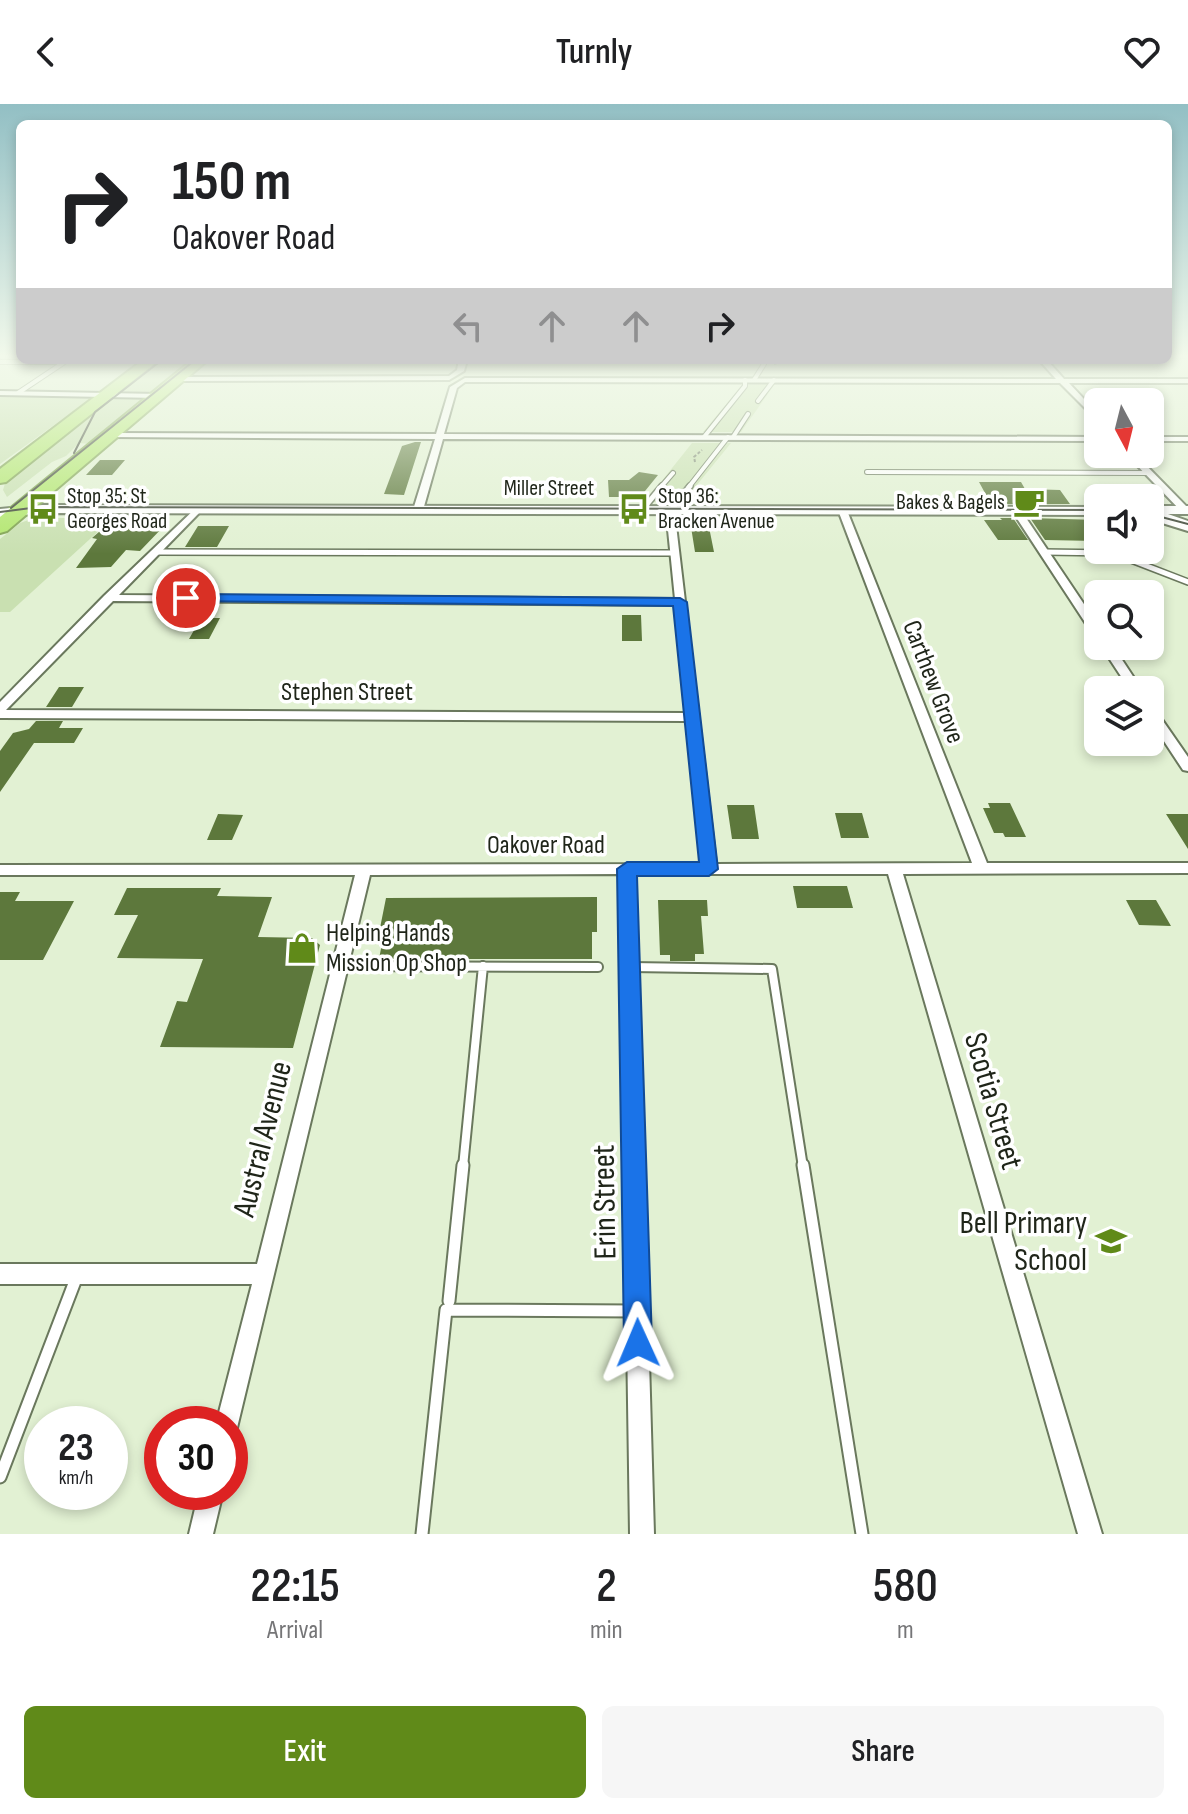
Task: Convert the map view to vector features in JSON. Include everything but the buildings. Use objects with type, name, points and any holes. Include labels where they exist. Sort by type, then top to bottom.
[{"type":"highway","points":[[0,478],[71,421]]},
{"type":"highway","points":[[0,527],[129,421]]},
{"type":"highway","points":[[0,500],[21,510]]},
{"type":"street","points":[[418,510],[443,421]]},
{"type":"street","points":[[111,435],[1084,439]]},
{"type":"street","points":[[1164,439],[1188,439]]},
{"type":"street","points":[[0,471],[27,454]]},
{"type":"street","points":[[1144,468],[1175,514]]},
{"type":"street","points":[[0,711],[198,509]]},
{"type":"street","name":"Miller Street","points":[[0,513],[21,510],[198,509],[1084,511]]},
{"type":"street","points":[[671,510],[709,869]]},
{"type":"street","name":"Carthew Grove","points":[[843,510],[982,869]]},
{"type":"street","points":[[1017,511],[1084,612]]},
{"type":"street","points":[[108,598],[680,602]]},
{"type":"street","name":"Stephen Street","points":[[0,711],[693,717]]},
{"type":"street","points":[[1164,732],[1188,767]]},
{"type":"street","name":"Oakover Road","points":[[0,870],[1188,868]]},
{"type":"street","name":"Erin Street","points":[[627,869],[642,1534]]},
{"type":"street","name":"Scotia Street","points":[[894,869],[1090,1534]]},
{"type":"street","name":"Austral Avenue","points":[[232,1406],[364,870]]},
{"type":"street","points":[[0,1274],[265,1274]]},
{"type":"street","points":[[201,1534],[207,1510]]},
{"type":"lane","points":[[704,437],[717,421]]},
{"type":"lane","points":[[671,510],[743,421]]},
{"type":"lane","points":[[867,472],[1149,473]]},
{"type":"lane","points":[[642,510],[673,473]]},
{"type":"lane","points":[[155,552],[675,553]]},
{"type":"lane","points":[[1044,552],[1113,553],[1188,582]]},
{"type":"lane","points":[[340,966],[598,967]]},
{"type":"lane","points":[[449,1301],[483,966]]},
{"type":"lane","points":[[629,967],[772,969],[862,1534]]},
{"type":"lane","points":[[0,1477],[78,1274]]},
{"type":"lane","points":[[422,1534],[446,1310],[637,1311]]},
{"type":"green space","points":[[0,421],[60,421],[0,464]]},
{"type":"green space","points":[[80,421],[118,421],[90,444],[79,443],[66,456],[52,462],[7,497],[3,490],[6,480]]},
{"type":"green space","points":[[712,421],[749,421],[741,432],[703,432]]},
{"type":"green space","points":[[692,443],[731,443],[683,502],[645,502]]},
{"type":"green space","points":[[34,518],[113,518],[10,612],[0,612],[0,539],[20,523]]},
{"type":"tram line","points":[[74,453],[91,421]]},
{"type":"tram line","points":[[11,508],[119,421]]},
{"type":"tram line","points":[[0,512],[39,507],[1084,510]]},
{"type":"tram line","points":[[1164,518],[1188,524]]},
{"type":"place","name":"Bakes & Bagels","points":[[1029,502]]},
{"type":"place","name":"Stop 35: St Georges Road","points":[[43,509]]},
{"type":"place","name":"Stop 36: Bracken Avenue","points":[[634,509]]},
{"type":"place","name":"Helping Hands Mission Op Shop","points":[[302,948]]},
{"type":"place","name":"Bell Primary School","points":[[1111,1241]]},
{"type":"route","points":[[186,598],[680,602],[709,869],[627,869],[638,1343]]}]
